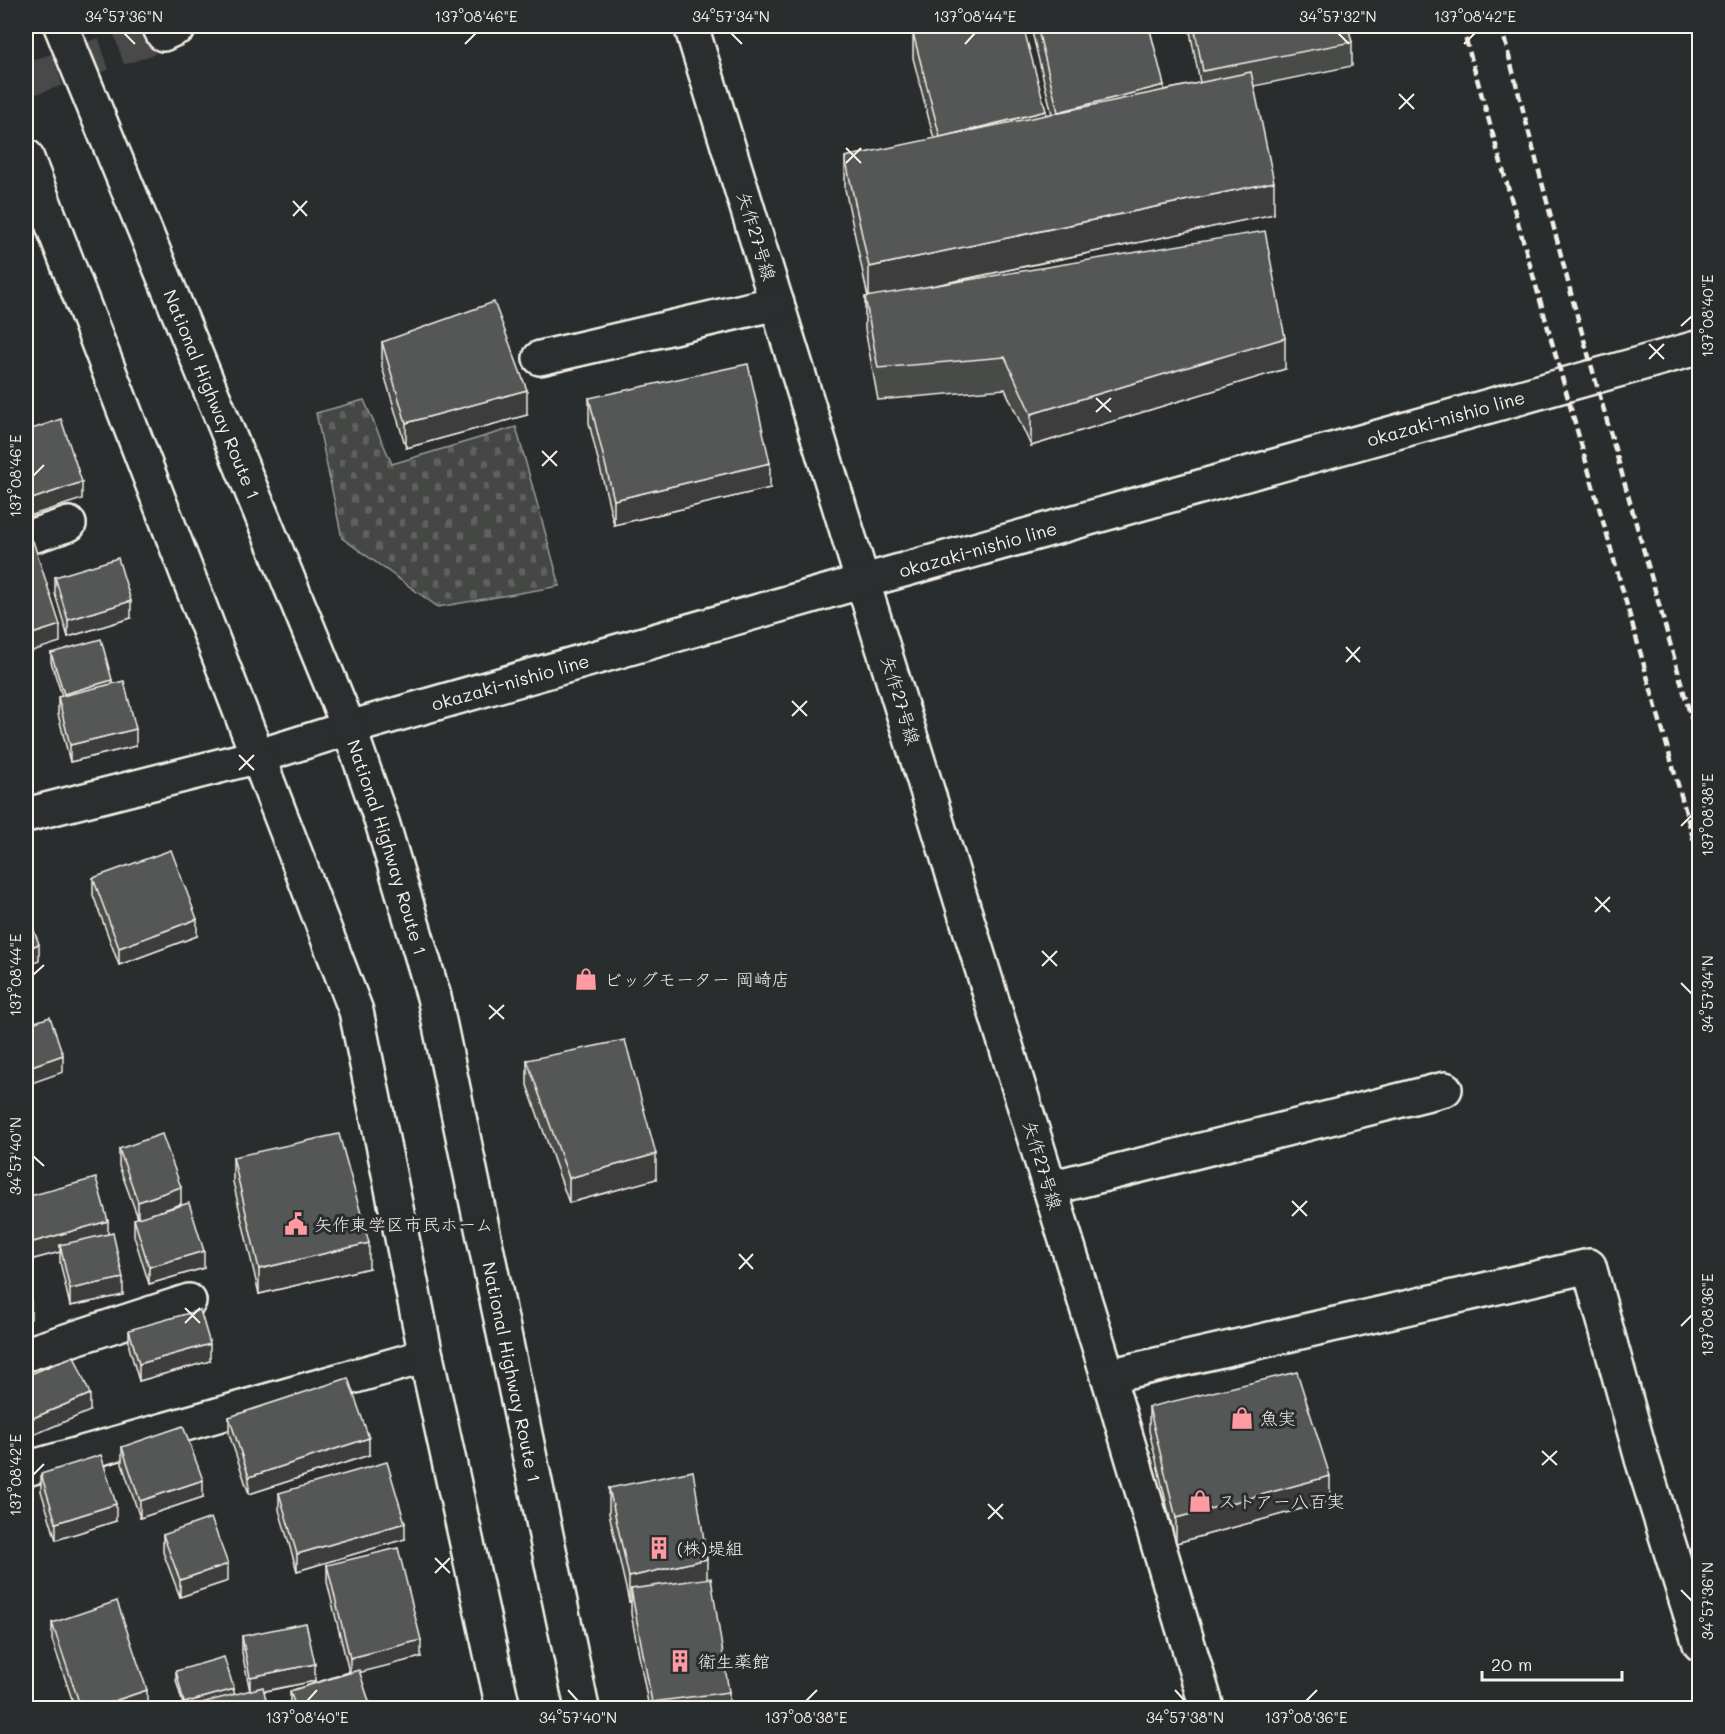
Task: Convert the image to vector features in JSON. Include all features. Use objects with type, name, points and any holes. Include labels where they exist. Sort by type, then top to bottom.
[{"type":"main road","name":"National Highway Route 1","points":[[61,26],[349,728],[382,822],[434,997],[582,1708]]},
{"type":"main road","points":[[159,26],[163,34],[180,26]]},
{"type":"main road","name":"矢作27号線","points":[[691,26],[1108,1376],[1207,1708]]},
{"type":"main road","points":[[26,156],[356,1011],[426,1356],[503,1708]]},
{"type":"main road","points":[[540,358],[777,303]]},
{"type":"main road","name":"okazaki-nishio line","points":[[26,815],[259,756],[349,728],[864,581],[1700,346]]},
{"type":"main road","points":[[26,538],[69,524]]},
{"type":"main road","points":[[1050,1188],[1445,1089]]},
{"type":"main road","points":[[1108,1376],[1589,1266],[1641,1459],[1700,1644]]},
{"type":"main road","points":[[26,1354],[189,1301]]},
{"type":"main road","points":[[26,1469],[426,1356]]},
{"type":"green space","points":[[364,400],[392,464],[516,427],[560,586],[438,607],[342,538],[316,413]]},
{"type":"building","points":[[945,26],[1023,26],[1046,111],[940,137],[913,33]]},
{"type":"building","points":[[1037,26],[1149,26],[1164,85],[1058,112]]},
{"type":"building","points":[[1194,26],[1348,26],[1352,42],[1203,71]]},
{"type":"building","points":[[1251,72],[1274,182],[869,267],[845,157]]},
{"type":"building","points":[[1265,231],[1285,338],[1031,414],[1005,357],[878,368],[865,297]]},
{"type":"building","points":[[494,302],[527,390],[406,423],[382,342]]},
{"type":"building","points":[[748,364],[770,463],[614,500],[589,398]]},
{"type":"building","points":[[61,419],[82,482],[26,501],[26,431]]},
{"type":"building","points":[[33,541],[60,625],[26,636],[26,544]]},
{"type":"building","points":[[118,558],[131,601],[68,620],[55,577]]},
{"type":"building","points":[[101,639],[112,680],[64,694],[51,653]]},
{"type":"building","points":[[124,681],[136,729],[70,745],[58,697]]},
{"type":"building","points":[[171,850],[197,919],[119,948],[93,878]]},
{"type":"building","points":[[26,909],[39,944],[26,949]]},
{"type":"building","points":[[50,1017],[63,1055],[26,1068],[26,1025]]},
{"type":"building","points":[[625,1040],[656,1154],[569,1178],[527,1060]]},
{"type":"building","points":[[162,1134],[181,1187],[138,1202],[119,1149]]},
{"type":"building","points":[[339,1134],[369,1243],[259,1269],[233,1157]]},
{"type":"building","points":[[96,1178],[108,1221],[26,1244],[26,1197]]},
{"type":"building","points":[[189,1203],[204,1251],[149,1267],[134,1219]]},
{"type":"building","points":[[113,1233],[123,1278],[70,1289],[60,1245]]},
{"type":"building","points":[[26,1281],[31,1302],[26,1303]]},
{"type":"building","points":[[200,1310],[210,1344],[139,1364],[129,1330]]},
{"type":"building","points":[[74,1356],[90,1394],[26,1421],[26,1376]]},
{"type":"building","points":[[1297,1372],[1330,1476],[1176,1518],[1149,1407]]},
{"type":"building","points":[[348,1378],[369,1438],[249,1477],[229,1417]]},
{"type":"building","points":[[183,1426],[203,1480],[140,1501],[122,1447]]},
{"type":"building","points":[[101,1455],[116,1504],[56,1523],[41,1474]]},
{"type":"building","points":[[387,1462],[405,1523],[297,1554],[279,1493]]},
{"type":"building","name":"(株)堤組","points":[[693,1471],[707,1559],[629,1577],[609,1488]]},
{"type":"building","points":[[211,1518],[228,1564],[180,1580],[163,1535]]},
{"type":"building","points":[[398,1548],[421,1640],[350,1658],[327,1565]]},
{"type":"building","name":"衛生薬館","points":[[711,1578],[729,1692],[652,1702],[631,1589]]},
{"type":"building","points":[[117,1601],[147,1690],[93,1708],[81,1708],[52,1623]]},
{"type":"building","points":[[306,1623],[315,1664],[250,1677],[242,1636]]},
{"type":"building","points":[[224,1657],[234,1689],[184,1703],[176,1671]]},
{"type":"building","points":[[359,1670],[371,1708],[296,1708],[290,1691]]},
{"type":"building","points":[[263,1687],[268,1708],[182,1708]]},
{"type":"tunnel","points":[[26,80],[163,34]]},
{"type":"railway","points":[[1462,26],[1700,862]]},
{"type":"railway","points":[[1501,26],[1573,301],[1700,749]]},
{"type":"place","name":"ビッグモーター 岡崎店","points":[[586,979]]},
{"type":"place","name":"矢作東学区市民ホーム","points":[[296,1224]]},
{"type":"place","name":"魚実","points":[[1242,1418]]},
{"type":"place","name":"ストアー八百実","points":[[1200,1501]]},
{"type":"place","name":"(株)堤組","points":[[659,1548]]},
{"type":"place","name":"衛生薬館","points":[[680,1661]]}]
